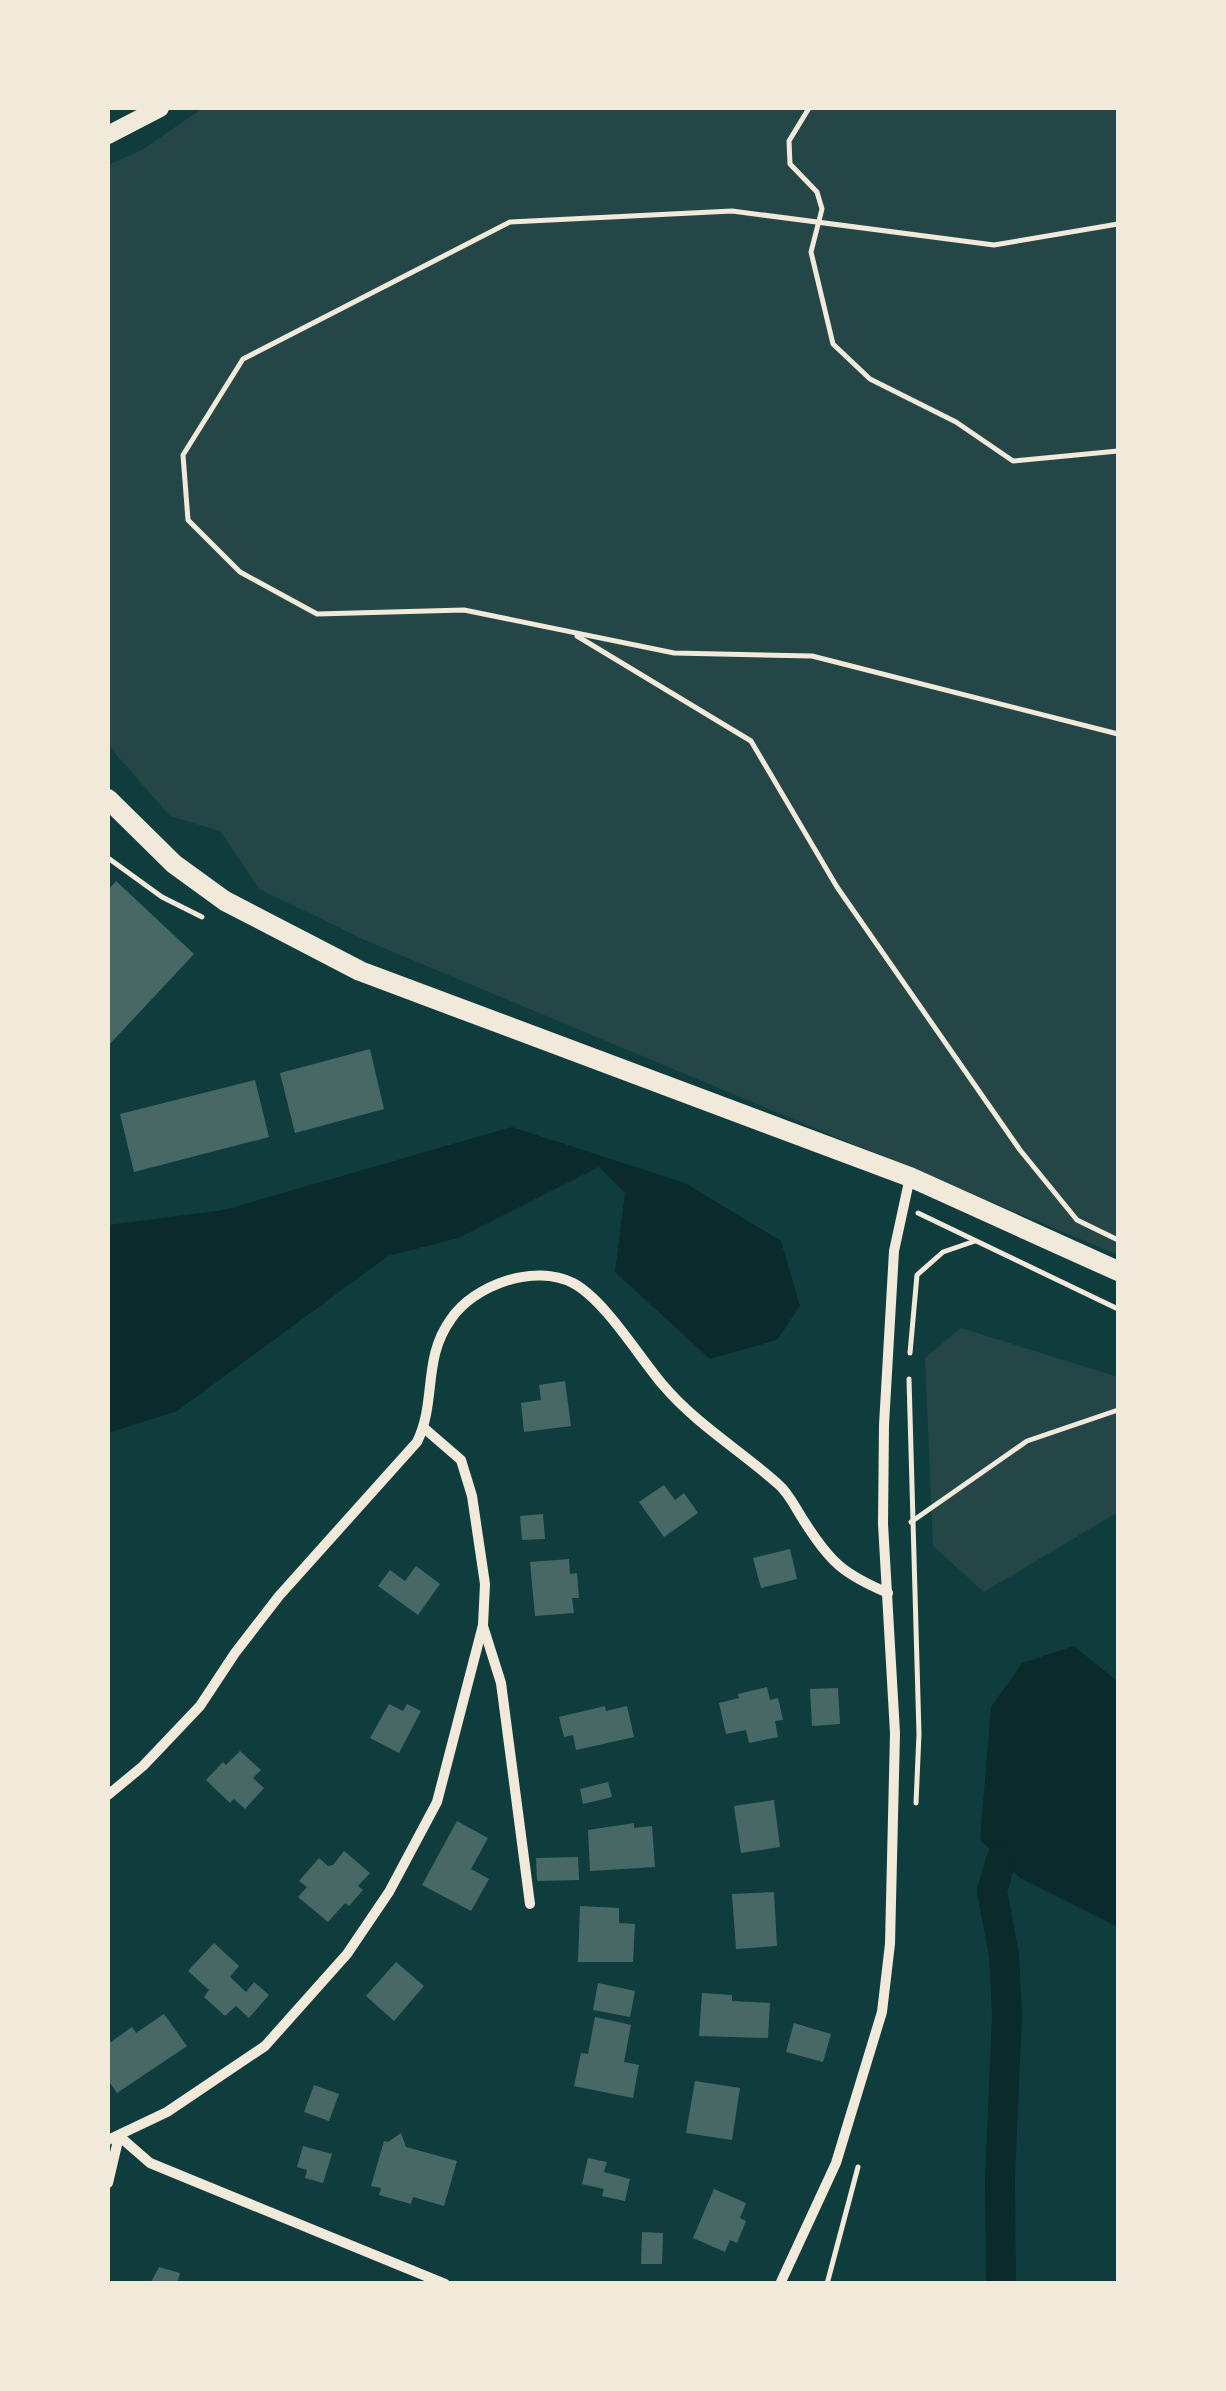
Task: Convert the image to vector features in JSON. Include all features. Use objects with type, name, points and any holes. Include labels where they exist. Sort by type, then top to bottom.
[{"type":"main road","points":[[108,799],[174,864],[225,900],[360,971],[910,1177],[1118,1272]]},
{"type":"street","points":[[108,135],[160,108]]},
{"type":"street","points":[[780,2284],[836,2164],[882,2012],[890,1944],[896,1734],[883,1524],[884,1425],[890,1292],[910,1177]]},
{"type":"street","points":[[108,1795],[143,1766],[200,1706],[234,1653],[279,1596],[418,1442],[424,1428],[431,1362],[440,1335],[453,1315],[475,1296],[501,1283],[535,1275],[573,1283],[604,1310],[684,1409],[782,1486],[826,1556],[849,1576],[888,1592]]},
{"type":"street","points":[[113,2138],[167,2112],[265,2046],[347,1954],[389,1892],[437,1802],[483,1626],[485,1584],[461,1460],[424,1428]]},
{"type":"street","points":[[483,1626],[502,1683],[530,1904]]},
{"type":"street","points":[[108,2183],[113,2138]]},
{"type":"street","points":[[113,2138],[150,2162],[445,2284]]},
{"type":"path","points":[[808,108],[788,141],[790,164],[817,192],[822,208],[811,252],[833,344],[870,379],[956,422],[1013,462],[1118,451]]},
{"type":"path","points":[[1118,224],[994,245],[732,211],[510,222],[243,359],[184,455],[188,520],[240,572],[317,614],[464,610],[674,652],[812,656],[1118,734]]},
{"type":"path","points":[[570,632],[751,741],[837,887],[1020,1150],[1077,1220],[1118,1240]]},
{"type":"path","points":[[904,1206],[1118,1309]]},
{"type":"path","points":[[911,1522],[1027,1441],[1118,1410]]},
{"type":"shaded area","points":[[203,108],[1118,108],[1118,1255],[367,941],[259,889],[220,831],[170,816],[108,745],[108,165],[142,150]]},
{"type":"shaded area","points":[[512,1127],[685,1183],[781,1241],[800,1306],[777,1340],[710,1359],[615,1272],[625,1193],[599,1167],[458,1238],[388,1256],[177,1411],[108,1433],[108,1225],[224,1210]]},
{"type":"shaded area","points":[[961,1328],[1118,1377],[1118,1512],[984,1592],[933,1546],[925,1358]]},
{"type":"shaded area","points":[[1074,1646],[1118,1682],[1118,1927],[1020,1878],[980,1840],[991,1707],[1022,1663]]},
{"type":"building","points":[[116,881],[194,954],[108,1046],[108,890]]},
{"type":"building","points":[[370,1049],[384,1109],[295,1133],[280,1073]]},
{"type":"building","points":[[255,1080],[269,1137],[134,1172],[120,1114]]},
{"type":"building","points":[[565,1381],[571,1426],[524,1432],[521,1403],[541,1400],[539,1385]]},
{"type":"building","points":[[664,1485],[675,1500],[684,1493],[698,1513],[664,1537],[639,1502]]},
{"type":"building","points":[[543,1514],[545,1539],[522,1540],[520,1516]]},
{"type":"building","points":[[790,1549],[797,1579],[761,1588],[753,1558]]},
{"type":"building","points":[[569,1559],[570,1574],[577,1573],[579,1598],[572,1598],[574,1613],[535,1616],[530,1562]]},
{"type":"building","points":[[416,1566],[440,1584],[418,1615],[378,1586],[390,1570],[405,1581]]},
{"type":"building","points":[[767,1687],[770,1700],[778,1698],[783,1720],[775,1721],[778,1737],[749,1743],[746,1730],[726,1734],[719,1703]]},
{"type":"building","points":[[838,1688],[840,1724],[812,1726],[810,1689]]},
{"type":"building","points":[[389,1704],[403,1711],[407,1704],[421,1711],[399,1753],[370,1738]]},
{"type":"building","points":[[605,1706],[606,1711],[627,1706],[634,1737],[576,1750],[573,1735],[564,1737],[559,1717]]},
{"type":"building","points":[[240,1751],[261,1770],[253,1778],[264,1788],[245,1809],[234,1799],[230,1803],[206,1780]]},
{"type":"building","points":[[608,1782],[612,1797],[583,1804],[580,1789]]},
{"type":"building","points":[[774,1800],[780,1847],[741,1853],[734,1806]]},
{"type":"building","points":[[457,1821],[488,1838],[471,1869],[489,1879],[471,1911],[422,1885]]},
{"type":"building","points":[[634,1823],[634,1828],[652,1826],[655,1867],[590,1871],[588,1830]]},
{"type":"building","points":[[344,1851],[370,1873],[358,1886],[363,1890],[328,1922],[298,1897],[307,1887],[299,1881],[319,1858],[328,1866],[333,1865]]},
{"type":"building","points":[[578,1857],[579,1880],[537,1881],[536,1858]]},
{"type":"building","points":[[774,1892],[777,1946],[736,1949],[732,1894]]},
{"type":"building","points":[[580,1906],[619,1908],[619,1923],[635,1924],[633,1962],[578,1962]]},
{"type":"building","points":[[214,1943],[239,1966],[230,1977],[246,1992],[254,1982],[269,1995],[249,2018],[236,2006],[225,2016],[204,1997],[209,1990],[188,1971]]},
{"type":"building","points":[[396,1962],[424,1986],[394,2021],[366,1996]]},
{"type":"building","points":[[598,1983],[635,1991],[630,2017],[593,2010]]},
{"type":"building","points":[[702,1993],[732,1995],[732,2001],[770,2003],[768,2038],[699,2036]]},
{"type":"building","points":[[164,2014],[187,2046],[117,2093],[108,2080],[108,2044],[132,2027],[136,2033]]},
{"type":"building","points":[[595,2017],[631,2025],[624,2062],[639,2065],[633,2098],[574,2086],[581,2053],[588,2054]]},
{"type":"building","points":[[794,2023],[831,2034],[823,2062],[786,2052]]},
{"type":"building","points":[[695,2081],[740,2088],[732,2140],[686,2133]]},
{"type":"building","points":[[314,2085],[339,2094],[329,2121],[304,2112]]},
{"type":"building","points":[[401,2133],[406,2147],[457,2161],[444,2206],[413,2197],[411,2204],[379,2195],[381,2188],[371,2186],[384,2141]]},
{"type":"building","points":[[303,2146],[332,2154],[323,2183],[305,2178],[307,2170],[297,2167]]},
{"type":"building","points":[[588,2158],[607,2162],[604,2172],[630,2179],[625,2201],[602,2196],[604,2189],[582,2184]]},
{"type":"building","points":[[714,2189],[746,2203],[740,2218],[746,2221],[737,2243],[730,2240],[725,2252],[693,2238]]},
{"type":"building","points":[[642,2232],[663,2233],[662,2264],[641,2264]]},
{"type":"building","points":[[159,2267],[180,2273],[177,2284],[150,2284]]},
{"type":"waterway","points":[[1001,1860],[992,1891],[1004,1955],[1007,2015],[1000,2178],[1001,2284]]}]
